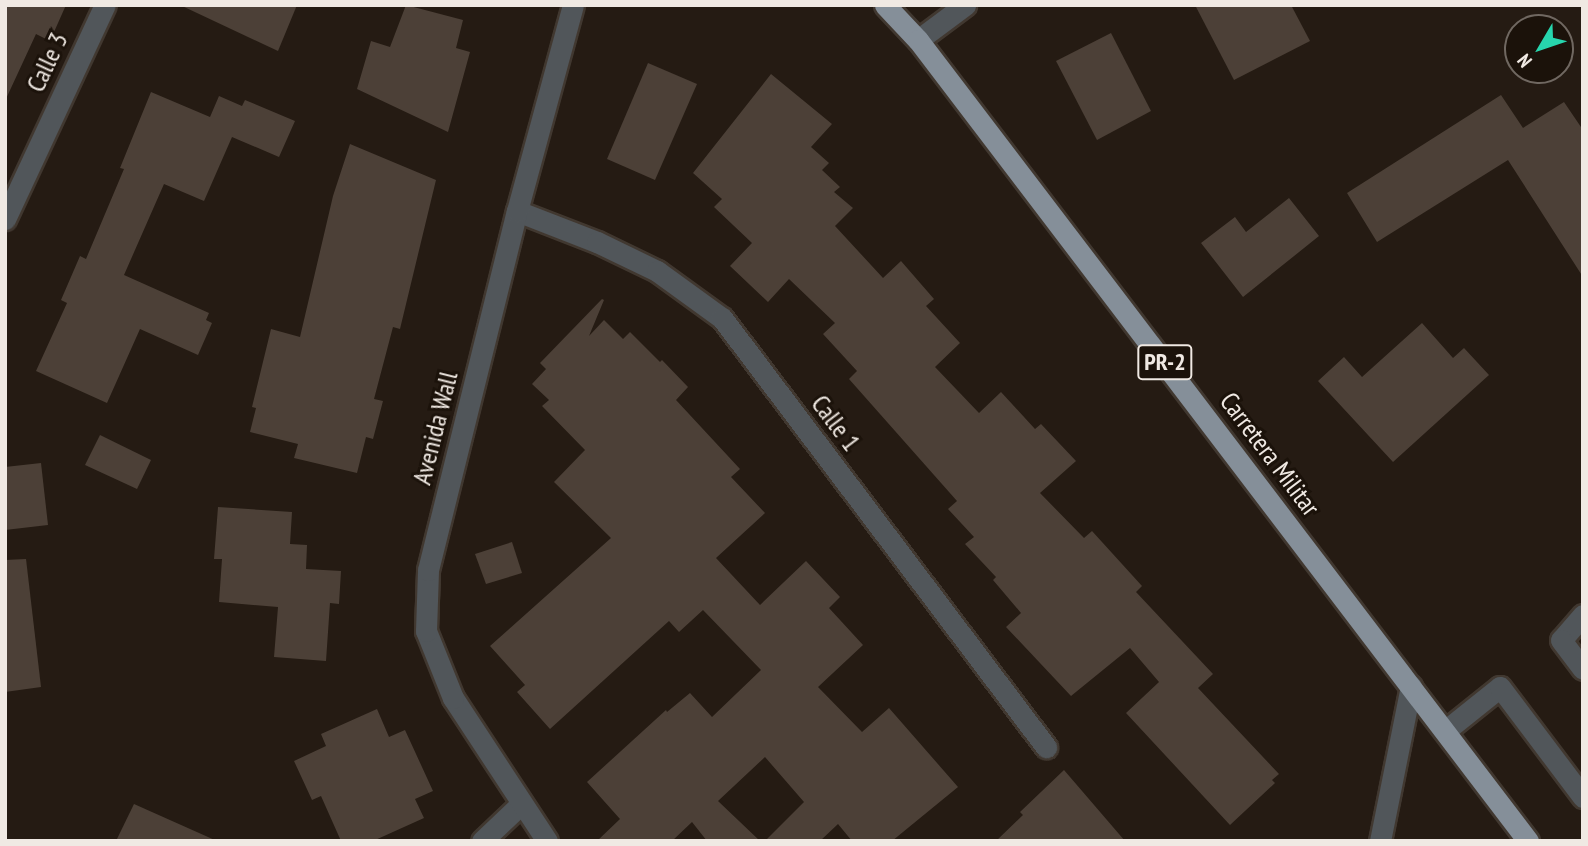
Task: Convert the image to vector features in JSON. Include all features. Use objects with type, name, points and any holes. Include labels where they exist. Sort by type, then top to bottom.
[{"type":"main road","name":"Carretera Militar","points":[[885,5],[918,40],[1528,841]]},
{"type":"street","name":"Calle 3","points":[[5,219],[105,5]]},
{"type":"street","name":"Avenida Wall","points":[[547,841],[453,698],[426,631],[428,570],[517,211],[573,5]]},
{"type":"street","points":[[918,40],[965,5]]},
{"type":"street","name":"Calle 1","points":[[517,211],[597,242],[657,271],[722,318],[1046,747]]},
{"type":"street","points":[[1583,615],[1561,640],[1583,670]]},
{"type":"street","points":[[1380,841],[1411,686]]},
{"type":"street","points":[[1445,731],[1500,687],[1583,797]]},
{"type":"street","points":[[482,841],[521,804]]},
{"type":"building","points":[[5,5],[66,5],[50,41],[36,34],[5,101]]},
{"type":"building","points":[[180,5],[297,5],[278,51]]},
{"type":"building","points":[[406,5],[463,20],[456,48],[470,52],[448,132],[357,89],[371,41],[390,47]]},
{"type":"building","points":[[1195,5],[1291,5],[1310,41],[1234,80]]},
{"type":"building","points":[[1111,33],[1151,111],[1097,140],[1056,61]]},
{"type":"building","points":[[648,63],[697,84],[655,180],[607,159]]},
{"type":"building","points":[[771,74],[832,124],[811,147],[829,163],[822,170],[840,187],[834,192],[853,208],[835,226],[883,278],[901,261],[934,299],[926,306],[960,343],[935,367],[979,413],[1001,392],[1035,429],[1041,424],[1076,461],[1040,493],[1084,538],[1092,531],[1142,586],[1136,592],[1213,674],[1198,688],[1279,774],[1272,780],[1275,783],[1230,825],[1126,713],[1159,682],[1130,648],[1071,696],[1006,627],[1021,613],[993,580],[996,577],[965,544],[974,537],[948,509],[957,501],[849,379],[857,371],[823,334],[835,323],[789,279],[768,302],[730,266],[752,243],[714,207],[722,199],[693,173]]},
{"type":"building","points":[[151,92],[210,117],[219,96],[242,106],[245,100],[295,121],[279,157],[232,137],[204,201],[164,184],[124,275],[209,313],[206,320],[212,323],[198,355],[140,329],[107,403],[36,371],[67,303],[61,300],[80,256],[86,259],[124,169],[120,168]]},
{"type":"building","points":[[1501,95],[1523,128],[1564,102],[1583,130],[1583,277],[1508,160],[1377,242],[1347,193]]},
{"type":"building","points":[[350,144],[436,180],[400,329],[393,327],[374,399],[383,401],[373,439],[366,437],[357,473],[294,458],[298,444],[250,432],[256,408],[252,407],[271,329],[300,337],[333,196]]},
{"type":"building","points":[[1289,198],[1319,236],[1243,297],[1201,243],[1235,217],[1246,232]]},
{"type":"building","points":[[602,299],[604,300],[589,336],[604,320],[623,339],[630,332],[660,362],[662,360],[688,387],[676,400],[740,469],[731,477],[765,513],[716,558],[760,605],[806,561],[840,597],[829,608],[863,645],[818,687],[862,732],[889,708],[958,787],[892,841],[852,841],[838,824],[820,841],[765,841],[804,802],[765,757],[718,801],[760,841],[707,841],[692,822],[672,841],[597,841],[620,819],[587,782],[666,710],[667,712],[690,693],[712,717],[761,670],[703,610],[679,632],[669,621],[550,729],[517,692],[525,685],[490,646],[611,538],[554,482],[585,450],[542,406],[549,400],[532,384],[546,369],[540,363]]},
{"type":"building","points":[[1422,323],[1453,358],[1464,348],[1489,375],[1393,462],[1318,381],[1344,357],[1362,377]]},
{"type":"building","points":[[100,435],[151,460],[137,489],[85,465]]},
{"type":"building","points":[[41,463],[48,525],[5,530],[5,467]]},
{"type":"building","points":[[218,507],[292,512],[290,544],[307,545],[306,569],[341,571],[339,604],[330,603],[326,661],[274,657],[278,607],[219,602],[222,559],[214,559]]},
{"type":"building","points":[[512,542],[522,573],[486,584],[475,554]]},
{"type":"building","points":[[26,559],[41,687],[5,692],[5,560]]},
{"type":"building","points":[[377,709],[389,737],[405,730],[433,791],[415,799],[424,818],[373,841],[341,841],[321,796],[312,800],[294,761],[326,746],[321,734]]},
{"type":"building","points":[[1064,770],[1125,841],[996,841],[1023,815],[1020,812]]},
{"type":"building","points":[[134,804],[217,841],[116,841]]}]
